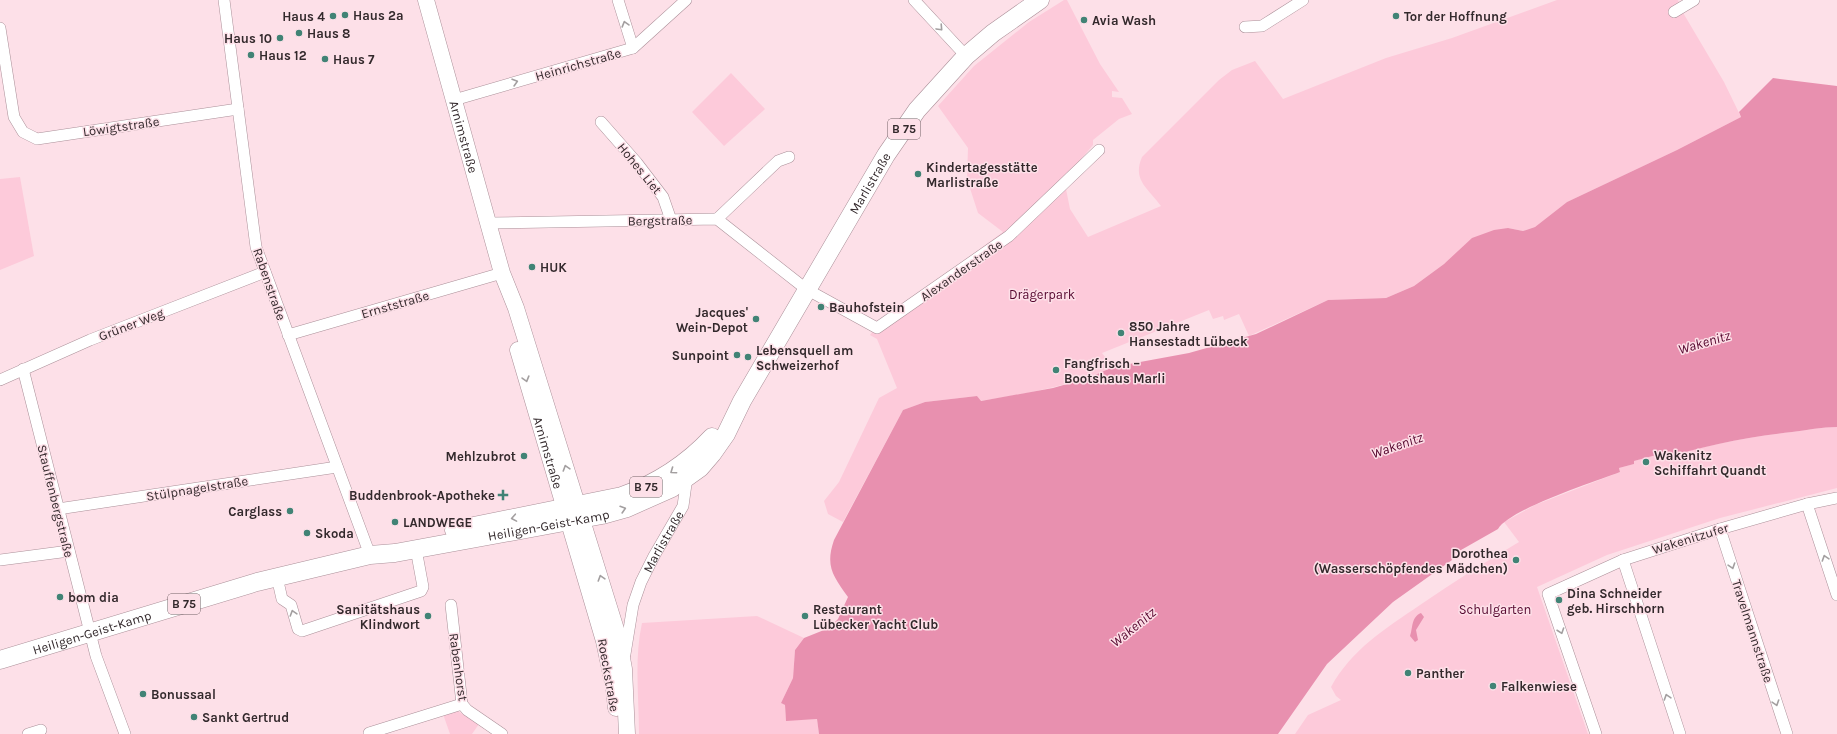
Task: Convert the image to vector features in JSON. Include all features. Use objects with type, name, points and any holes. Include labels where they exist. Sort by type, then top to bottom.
[{"type":"main road","name":"Arnimstraße","points":[[426,0],[502,273],[516,308],[573,513],[605,616]]},
{"type":"main road","name":"Marlistraße","points":[[708,450],[742,401],[806,289],[886,155],[917,110],[966,56],[993,33],[1040,0]]},
{"type":"main road","name":"Heiligen-Geist-Kamp","points":[[0,660],[277,577],[370,555],[416,549],[573,513],[648,486],[708,450]]},
{"type":"main road","name":"Heiligen-Geist-Kamp","points":[[370,555],[394,545],[456,529],[573,513],[626,508],[654,497],[688,477],[700,468],[708,450]]},
{"type":"main road","name":"Roeckstraße","points":[[605,616],[624,669],[627,734]]},
{"type":"main road","name":"Roeckstraße","points":[[605,616],[619,734]]},
{"type":"street","name":"Rabenstraße","points":[[224,0],[256,247],[370,555]]},
{"type":"street","points":[[618,0],[633,48]]},
{"type":"street","name":"Heinrichstraße","points":[[454,100],[633,48],[686,0]]},
{"type":"street","points":[[914,0],[966,56]]},
{"type":"street","points":[[1245,27],[1262,26],[1303,0]]},
{"type":"street","points":[[1674,12],[1694,0]]},
{"type":"street","name":"Löwigtstraße","points":[[0,28],[14,117],[22,132],[37,139],[238,109]]},
{"type":"street","name":"Hohes Liet","points":[[601,122],[637,163],[663,197],[671,220]]},
{"type":"street","name":"Alexanderstraße","points":[[806,289],[877,328],[1009,236],[1099,150]]},
{"type":"street","points":[[789,157],[778,161],[717,219],[806,289]]},
{"type":"street","name":"Bergstraße","points":[[489,223],[717,219]]},
{"type":"street","name":"Grüner Weg","points":[[0,380],[90,340],[265,272]]},
{"type":"street","name":"Ernststraße","points":[[288,335],[502,273]]},
{"type":"street","name":"Stauffenbergstraße","points":[[23,369],[96,656],[125,734]]},
{"type":"street","name":"Stülpnagelstraße","points":[[58,509],[337,466]]},
{"type":"street","name":"Marlistraße","points":[[632,610],[651,562],[683,506],[688,477]]},
{"type":"street","name":"Wakenitzufer","points":[[1596,734],[1548,594],[1623,560],[1720,529],[1807,504],[1837,498]]},
{"type":"street","points":[[1807,504],[1837,595]]},
{"type":"street","name":"Travelmannstraße","points":[[1720,529],[1787,734]]},
{"type":"street","points":[[277,577],[282,599],[291,605],[299,631],[421,590],[423,587],[416,549]]},
{"type":"street","points":[[0,560],[69,551]]},
{"type":"street","points":[[1623,560],[1680,734]]},
{"type":"street","name":"Rabenhorst","points":[[451,605],[462,704],[467,710],[502,734]]},
{"type":"street","points":[[605,616],[632,610]]},
{"type":"street","name":"Roeckstraße","points":[[624,669],[632,610]]},
{"type":"street","points":[[369,733],[462,704]]},
{"type":"street","points":[[28,734],[41,730]]},
{"type":"green space","name":"Drägerpark","points":[[1064,0],[1067,0],[1100,64],[1119,92],[1112,91],[1112,97],[1122,98],[1132,114],[1119,119],[1093,140],[1093,145],[1064,179],[1070,209],[1088,237],[1161,206],[1140,178],[1139,165],[1142,157],[1219,80],[1232,70],[1255,61],[1283,99],[1386,58],[1452,38],[1557,0],[1678,0],[1682,11],[1724,82],[1741,117],[1677,150],[1567,202],[1535,227],[1523,231],[1508,228],[1444,264],[1414,286],[1386,298],[1328,300],[1249,336],[1239,314],[1224,320],[1223,316],[1213,319],[1209,310],[1102,353],[1113,367],[1097,374],[1065,384],[1014,395],[980,401],[977,396],[925,402],[903,410],[843,522],[828,514],[824,501],[839,482],[879,398],[897,388],[877,339],[870,335],[880,322],[1003,232],[978,213],[967,179],[968,148],[938,106],[974,66],[1029,22]]},
{"type":"green space","points":[[731,73],[765,109],[724,146],[692,112]]},
{"type":"green space","points":[[20,177],[34,256],[0,270],[0,179]]},
{"type":"green space","name":"Schulgarten","points":[[1837,427],[1837,488],[1720,518],[1607,555],[1537,587],[1588,734],[1295,734],[1308,715],[1341,700],[1336,696],[1331,687],[1349,662],[1370,641],[1382,631],[1444,589],[1519,542],[1504,522],[1535,505],[1620,472],[1619,468],[1634,464],[1634,461],[1656,454],[1657,460],[1690,450],[1741,439]]},
{"type":"green space","points":[[757,616],[804,638],[795,650],[793,678],[781,703],[785,705],[786,720],[817,719],[819,734],[639,734],[638,650],[642,623]]},
{"type":"green space","points":[[456,710],[479,724],[472,734],[450,734],[443,714]]},
{"type":"water","name":"Wakenitz","points":[[1773,78],[1837,86],[1837,427],[1741,439],[1691,450],[1658,460],[1656,455],[1634,461],[1634,464],[1619,468],[1620,472],[1573,489],[1518,513],[1506,521],[1498,529],[1454,554],[1452,560],[1393,602],[1327,664],[1278,734],[819,734],[817,719],[786,721],[785,705],[781,703],[793,678],[795,650],[804,638],[829,628],[838,619],[848,597],[838,583],[832,570],[830,557],[834,540],[903,410],[925,402],[977,396],[981,401],[1053,388],[1088,378],[1113,367],[1189,353],[1256,334],[1328,300],[1386,298],[1414,286],[1444,264],[1472,238],[1494,230],[1508,228],[1523,231],[1535,227],[1567,202],[1677,150],[1741,117],[1739,112]]},
{"type":"water","points":[[1421,613],[1424,617],[1416,630],[1418,640],[1415,642],[1410,636],[1415,617]]},
{"type":"place","name":"Haus 2a","points":[[345,15]]},
{"type":"place","name":"Haus 4","points":[[333,16]]},
{"type":"place","name":"Tor der Hoffnung","points":[[1396,16]]},
{"type":"place","name":"Avia Wash","points":[[1084,20]]},
{"type":"place","name":"Haus 8","points":[[299,33]]},
{"type":"place","name":"Haus 10","points":[[280,38]]},
{"type":"place","name":"Haus 12","points":[[251,55]]},
{"type":"place","name":"Haus 7","points":[[325,59]]},
{"type":"place","name":"Kindertagesstätte Marlistraße","points":[[918,174]]},
{"type":"place","name":"HUK","points":[[532,267]]},
{"type":"place","name":"Bauhofstein","points":[[821,307]]},
{"type":"place","name":"Jacques' Wein-Depot","points":[[756,319]]},
{"type":"place","name":"850 Jahre Hansestadt Lübeck","points":[[1121,333]]},
{"type":"place","name":"Sunpoint","points":[[737,355]]},
{"type":"place","name":"Lebensquell am Schweizerhof","points":[[748,357]]},
{"type":"place","name":"Fangfrisch – Bootshaus Marli","points":[[1056,370]]},
{"type":"place","name":"Mehlzubrot","points":[[524,456]]},
{"type":"place","name":"Wakenitz Schiffahrt Quandt","points":[[1646,462]]},
{"type":"place","name":"Buddenbrook-Apotheke","points":[[503,495]]},
{"type":"place","name":"Carglass","points":[[290,511]]},
{"type":"place","name":"LANDWEGE","points":[[395,522]]},
{"type":"place","name":"Skoda","points":[[307,533]]},
{"type":"place","name":"Dorothea (Wasserschöpfendes Mädchen)","points":[[1516,560]]},
{"type":"place","name":"bom dia","points":[[60,597]]},
{"type":"place","name":"Dina Schneider geb. Hirschhorn","points":[[1559,600]]},
{"type":"place","name":"Sanitätshaus Klindwort","points":[[428,616]]},
{"type":"place","name":"Restaurant Lübecker Yacht Club","points":[[805,616]]},
{"type":"place","name":"Panther","points":[[1408,673]]},
{"type":"place","name":"Falkenwiese","points":[[1493,686]]},
{"type":"place","name":"Bonussaal","points":[[143,694]]},
{"type":"place","name":"Sankt Gertrud","points":[[194,717]]}]
